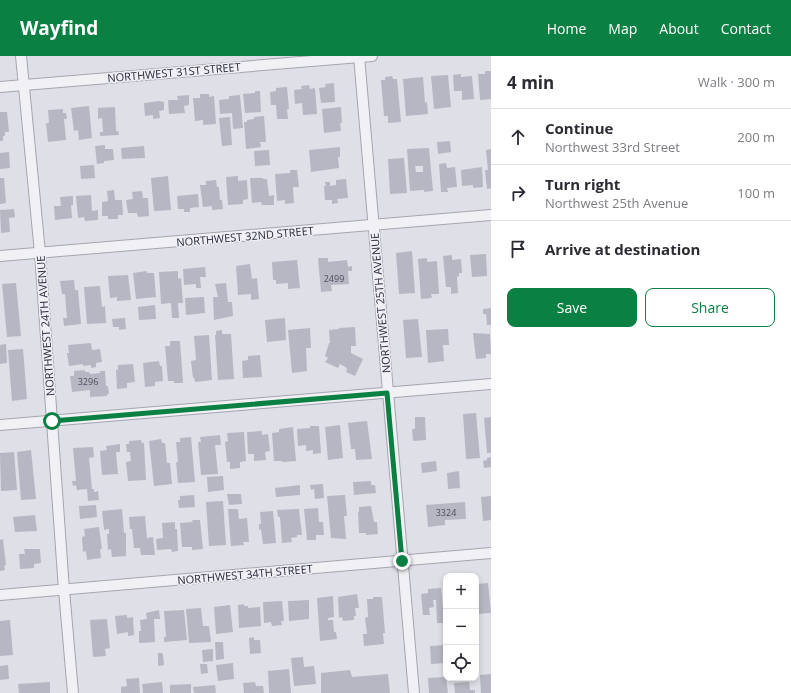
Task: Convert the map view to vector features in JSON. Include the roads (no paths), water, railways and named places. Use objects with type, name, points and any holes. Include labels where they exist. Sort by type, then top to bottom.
[{"type":"street","name":"NORTHWEST 24TH AVENUE","points":[[21,56],[40,253],[64,590],[73,693]]},
{"type":"street","name":"NORTHWEST 31ST STREET","points":[[0,87],[372,56]]},
{"type":"street","name":"NORTHWEST 25TH AVENUE","points":[[359,57],[414,693]]},
{"type":"street","name":"NORTHWEST 32ND STREET","points":[[0,256],[491,215]]},
{"type":"street","points":[[0,425],[491,384]]},
{"type":"street","name":"NORTHWEST 34TH STREET","points":[[0,595],[491,553]]}]
